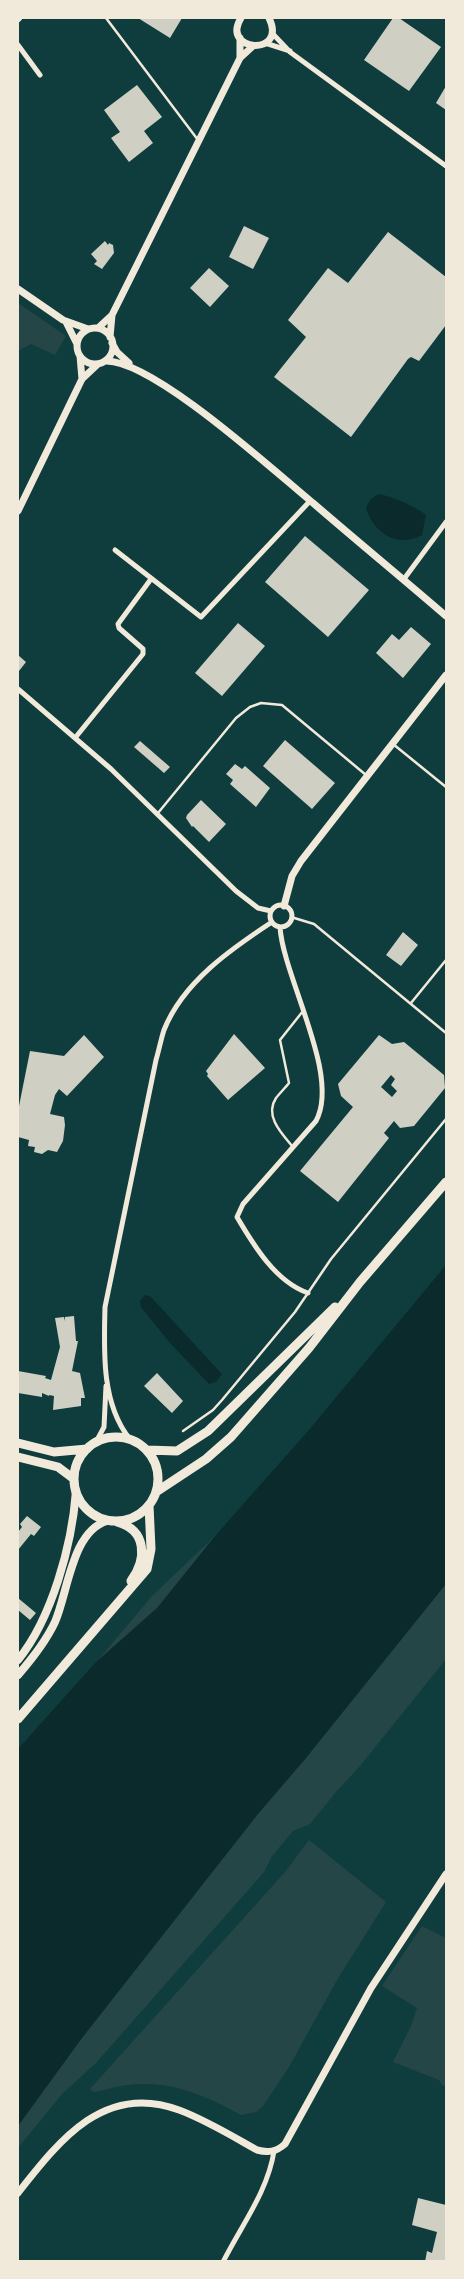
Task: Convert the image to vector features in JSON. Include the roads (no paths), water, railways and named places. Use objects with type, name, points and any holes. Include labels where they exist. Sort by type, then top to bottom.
[{"type":"main road","points":[[156,1492],[206,1460],[231,1437],[309,1348],[360,1282],[446,1181]]},
{"type":"main road","points":[[147,1450],[177,1451],[218,1423],[360,1282]]},
{"type":"main road","points":[[18,1443],[54,1452],[91,1447],[115,1437],[129,1438],[147,1450],[156,1469],[157,1481],[156,1492],[149,1505],[139,1514],[127,1519],[98,1523],[78,1547],[65,1596],[55,1621],[37,1654],[18,1675]]},
{"type":"main road","points":[[91,1447],[77,1464],[74,1479],[80,1501],[88,1510],[111,1521],[125,1524],[133,1531],[140,1542],[143,1552],[142,1561],[137,1573],[114,1607]]},
{"type":"main road","points":[[18,1457],[58,1467],[74,1479]]},
{"type":"main road","points":[[18,1660],[28,1648],[55,1590],[75,1507],[76,1491]]},
{"type":"main road","points":[[18,1719],[147,1569],[151,1549],[149,1505]]},
{"type":"street","points":[[265,43],[272,33],[269,18]]},
{"type":"street","points":[[239,19],[237,28],[240,38],[240,58]]},
{"type":"street","points":[[272,33],[290,52],[446,166]]},
{"type":"street","points":[[240,38],[253,46]]},
{"type":"street","points":[[98,328],[112,315],[240,58],[253,46],[265,43],[290,52]]},
{"type":"street","points":[[18,45],[40,75]]},
{"type":"street","points":[[18,290],[66,322],[88,329],[98,328],[105,331],[124,359],[139,371]]},
{"type":"street","points":[[18,510],[82,379],[112,353],[112,315]]},
{"type":"street","points":[[66,322],[77,344],[82,379]]},
{"type":"street","points":[[77,344],[82,333],[88,329]]},
{"type":"street","points":[[80,356],[86,362],[122,362],[176,393],[218,424],[446,616]]},
{"type":"street","points":[[115,550],[201,617],[310,501]]},
{"type":"street","points":[[404,579],[446,522]]},
{"type":"street","points":[[75,738],[142,654],[143,649],[119,628],[118,624],[151,579]]},
{"type":"street","points":[[284,906],[289,884],[296,870],[366,776],[446,675]]},
{"type":"street","points":[[18,689],[75,738],[249,902],[258,908],[271,912]]},
{"type":"street","points":[[271,912],[278,905],[290,910],[292,917],[289,923],[280,927]]},
{"type":"street","points":[[271,912],[272,922]]},
{"type":"street","points":[[272,922],[280,927]]},
{"type":"street","points":[[129,1438],[116,1419],[107,1376],[103,1348],[106,1301],[156,1060],[165,1029],[181,1000],[222,957],[272,922]]},
{"type":"street","points":[[280,927],[283,952],[288,960],[304,1009],[322,1082],[322,1110],[316,1121],[243,1204],[237,1218],[260,1252],[283,1279],[296,1289],[308,1293]]},
{"type":"street","points":[[91,1447],[104,1427],[107,1376]]},
{"type":"street","points":[[18,2193],[77,2126],[93,2115],[133,2103],[153,2103],[178,2109],[257,2150],[274,2151],[285,2144],[362,2003],[446,1876]]},
{"type":"street","points":[[222,2262],[261,2193],[272,2165],[274,2151]]},
{"type":"lane","points":[[106,18],[199,141]]},
{"type":"lane","points":[[157,814],[236,718],[250,707],[261,703],[282,705],[366,776]]},
{"type":"lane","points":[[392,743],[446,787]]},
{"type":"lane","points":[[292,917],[314,924],[446,1033]]},
{"type":"lane","points":[[410,1003],[446,960]]},
{"type":"lane","points":[[293,1147],[278,1129],[272,1110],[276,1099],[288,1083],[280,1040],[304,1009]]},
{"type":"lane","points":[[183,1432],[213,1410],[222,1400],[295,1312],[331,1259],[446,1119]]}]
